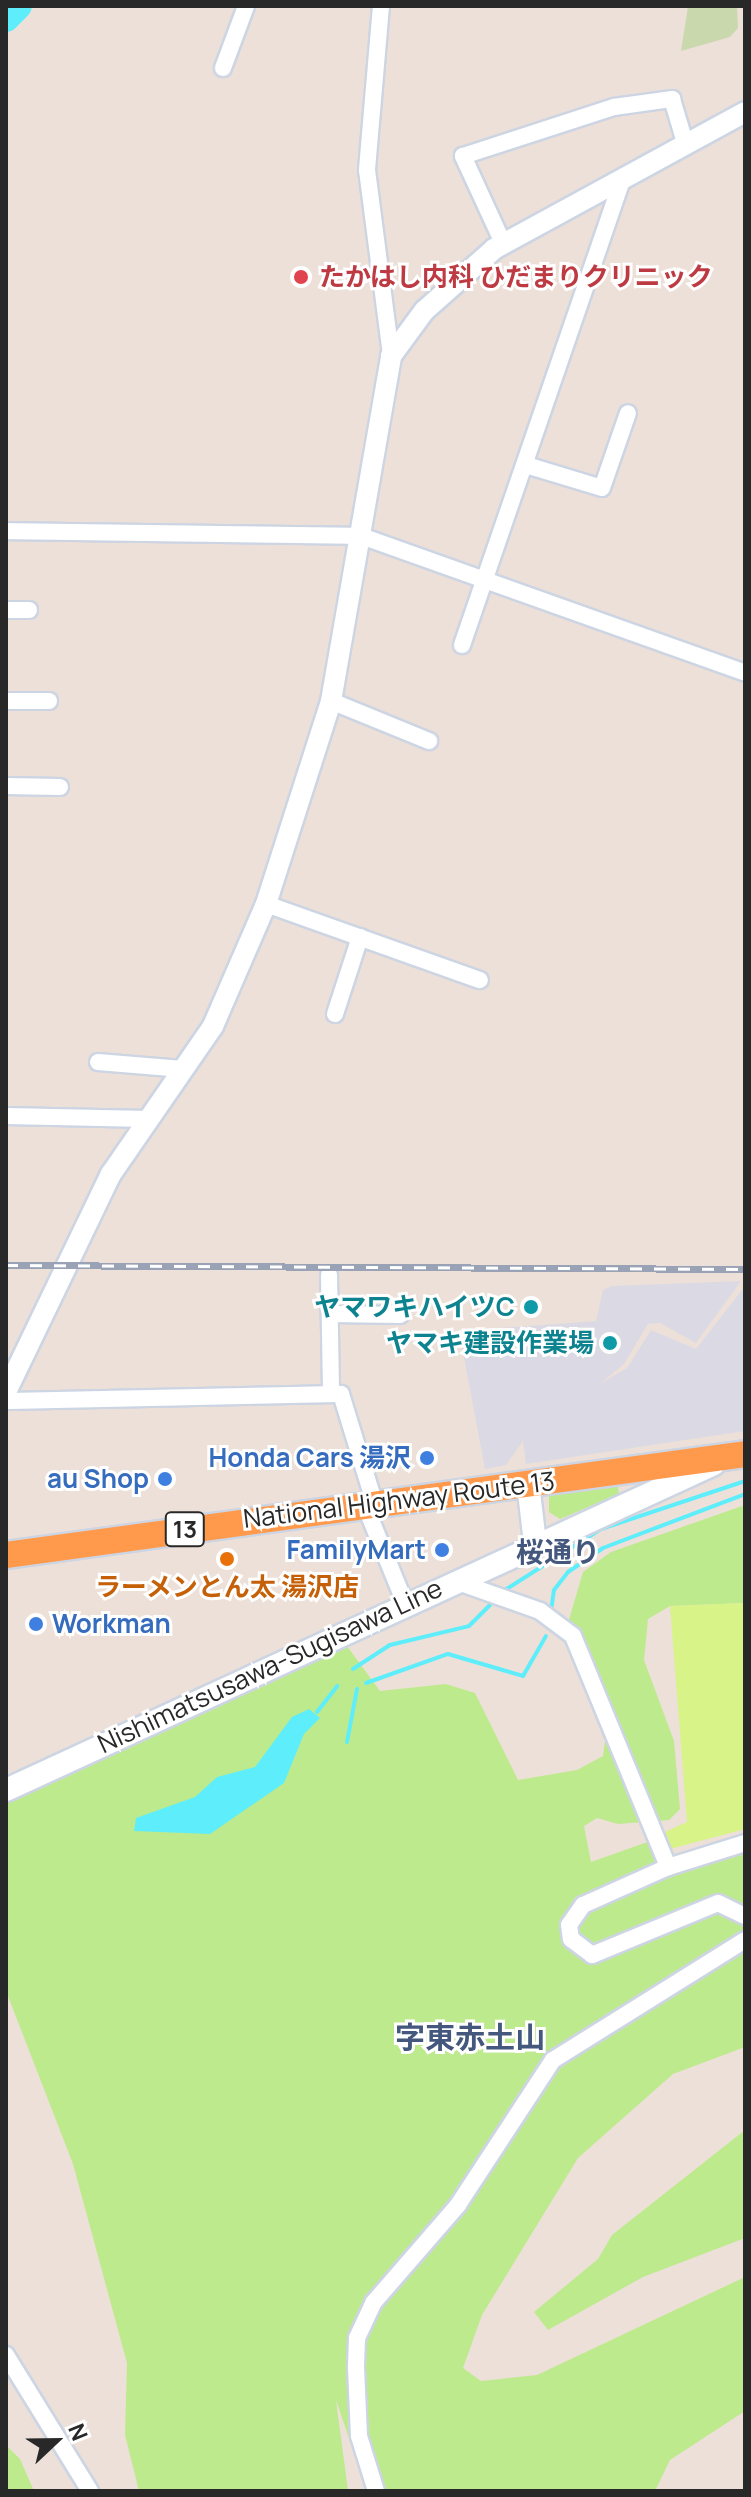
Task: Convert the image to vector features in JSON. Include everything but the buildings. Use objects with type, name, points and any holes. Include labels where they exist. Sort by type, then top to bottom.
[{"type":"highway","name":"National Highway Route 13","points":[[6,1555],[369,1502],[528,1484],[739,1454]]},
{"type":"main road","name":"Nishimatsusawa-Sugisawa Line","points":[[6,1790],[453,1580],[739,1454]]},
{"type":"main road","points":[[528,1484],[535,1543]]},
{"type":"street","points":[[223,68],[246,6]]},
{"type":"street","points":[[6,1392],[14,1353],[63,1264],[148,1119],[226,1001],[266,904],[331,701],[391,356],[367,170],[381,6]]},
{"type":"street","points":[[503,243],[463,156],[614,107],[672,99],[686,146]]},
{"type":"street","points":[[391,356],[424,311],[503,243],[745,112]]},
{"type":"street","points":[[462,645],[623,177]]},
{"type":"street","points":[[526,465],[602,488],[628,413]]},
{"type":"street","points":[[6,531],[361,536],[745,673]]},
{"type":"street","points":[[6,610],[29,610]]},
{"type":"street","points":[[6,701],[49,701]]},
{"type":"street","points":[[331,701],[429,741]]},
{"type":"street","points":[[6,786],[60,787]]},
{"type":"street","points":[[266,904],[480,980]]},
{"type":"street","points":[[335,1014],[360,937]]},
{"type":"street","points":[[98,1062],[183,1069]]},
{"type":"street","points":[[6,1116],[148,1119]]},
{"type":"street","points":[[329,1275],[331,1394]]},
{"type":"street","points":[[330,1314],[400,1315]]},
{"type":"street","points":[[6,1401],[341,1394],[369,1502],[405,1603]]},
{"type":"street","points":[[453,1580],[561,1621],[668,1867]]},
{"type":"street","points":[[745,1843],[668,1867],[583,1905],[569,1925],[571,1939],[592,1955],[718,1903],[745,1916]]},
{"type":"street","points":[[376,2491],[361,2446],[356,2366],[357,2338],[374,2302],[458,2205],[553,2060],[745,1940]]},
{"type":"street","points":[[6,2355],[90,2491]]},
{"type":"shaded area","points":[[741,1281],[696,1343],[660,1323],[648,1324],[624,1364],[601,1383],[627,1368],[651,1330],[696,1349],[745,1286],[745,1431],[526,1464],[523,1441],[506,1465],[485,1469],[459,1331],[596,1321],[603,1290],[612,1286]]},
{"type":"green space","points":[[688,6],[737,6],[738,28],[730,37],[681,51]]},
{"type":"green space","points":[[617,1482],[619,1494],[560,1519],[549,1512],[549,1494]]},
{"type":"green space","points":[[745,1505],[745,1603],[670,1606],[648,1619],[644,1660],[674,1741],[680,1809],[669,1820],[618,1824],[597,1818],[584,1826],[591,1862],[656,1839],[670,1872],[745,1850],[745,2047],[673,2074],[578,2158],[482,2315],[463,2368],[481,2381],[537,2375],[745,2277],[745,2411],[670,2460],[655,2491],[367,2491],[336,2400],[348,2491],[139,2491],[125,2435],[127,2363],[73,2164],[6,1991],[6,1798],[344,1642],[380,1691],[446,1684],[475,1693],[518,1780],[577,1770],[603,1756],[609,1711],[568,1623],[583,1572],[611,1552]]},
{"type":"green space","points":[[745,1603],[745,1829],[670,1849],[665,1832],[687,1822],[670,1606]]},
{"type":"green space","points":[[745,2130],[745,2238],[643,2277],[548,2330],[534,2312],[598,2259],[612,2235]]},
{"type":"green space","points":[[6,2445],[20,2459],[34,2491],[6,2491]]},
{"type":"water","points":[[309,1709],[320,1718],[304,1734],[284,1783],[210,1834],[134,1831],[136,1818],[195,1797],[217,1777],[255,1767],[292,1717]]},
{"type":"waterway","points":[[6,19],[19,6]]},
{"type":"waterway","points":[[505,1590],[601,1529],[745,1481]]},
{"type":"waterway","points":[[551,1611],[554,1590],[568,1572],[603,1548],[745,1494]]},
{"type":"waterway","points":[[353,1669],[390,1645],[469,1626],[490,1605]]},
{"type":"waterway","points":[[366,1683],[448,1654],[523,1676],[546,1636]]},
{"type":"waterway","points":[[317,1712],[337,1686]]},
{"type":"waterway","points":[[347,1742],[357,1689]]},
{"type":"railway","points":[[6,1265],[745,1269]]},
{"type":"place","name":"たかはし内科 ひだまりクリニック","points":[[301,277]]},
{"type":"place","name":"ヤマワキハイツC","points":[[531,1307]]},
{"type":"place","name":"ヤマキ建設作業場","points":[[610,1343]]},
{"type":"place","name":"Honda Cars 湯沢","points":[[427,1458]]},
{"type":"place","name":"au Shop","points":[[165,1479]]},
{"type":"place","name":"FamilyMart","points":[[442,1550]]},
{"type":"place","name":"ラーメンとん太 湯沢店","points":[[227,1559]]},
{"type":"place","name":"Workman","points":[[36,1624]]},
{"type":"district","name":"桜通り","points":[[558,1551]]},
{"type":"district","name":"字東赤土山","points":[[470,2037]]}]
